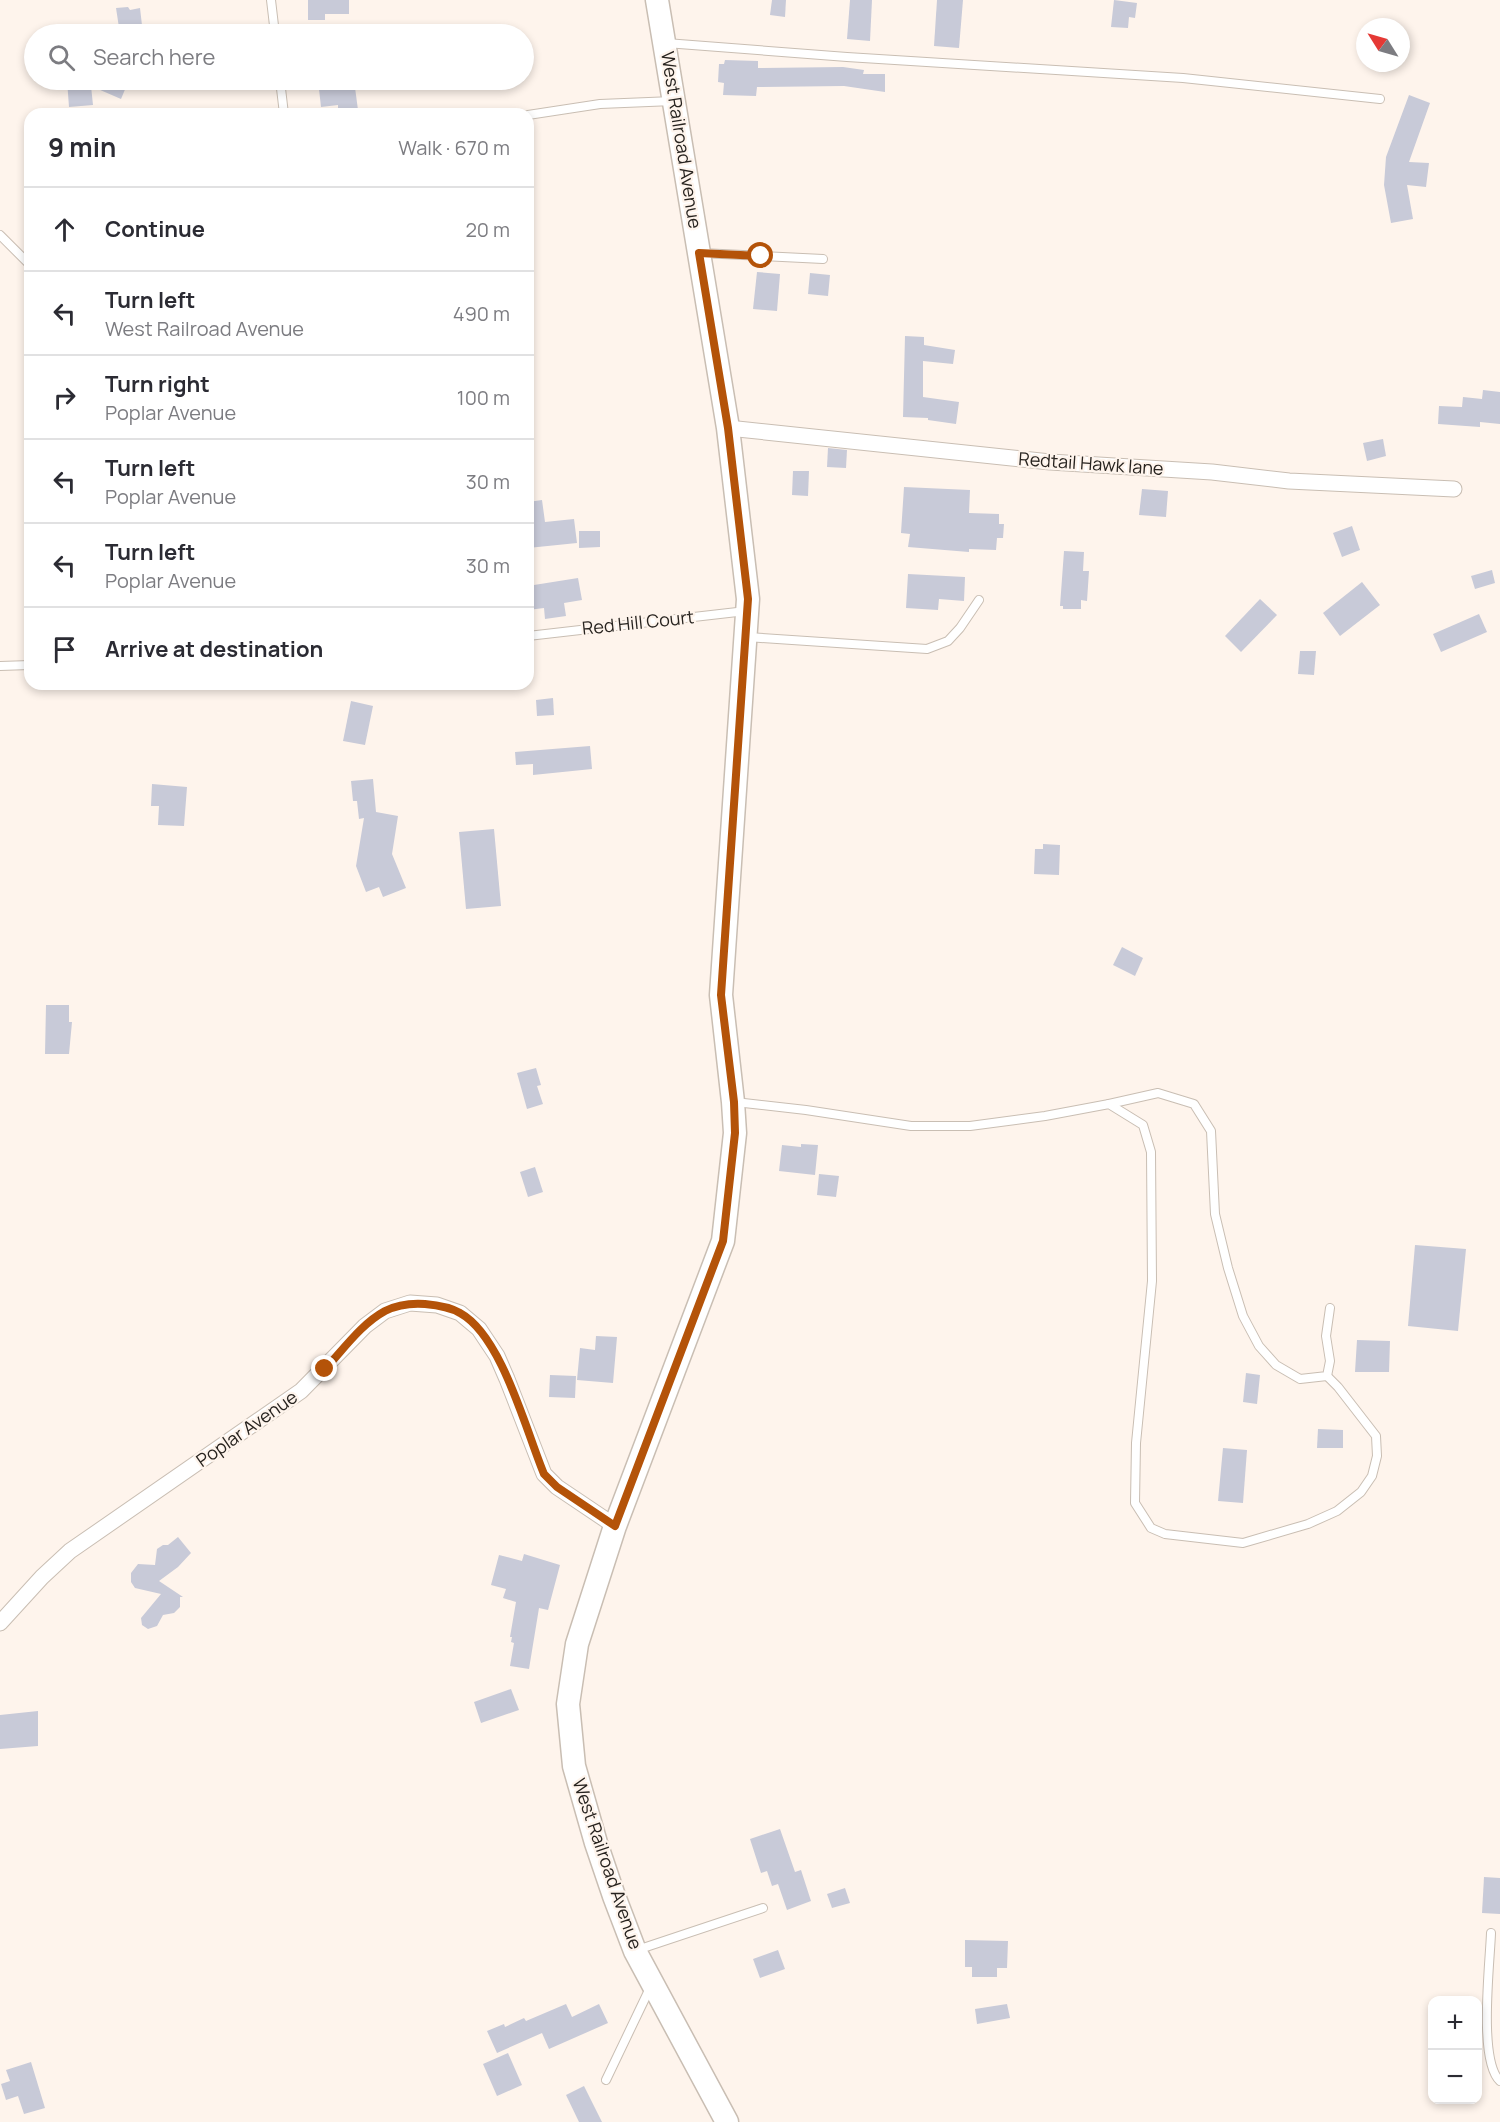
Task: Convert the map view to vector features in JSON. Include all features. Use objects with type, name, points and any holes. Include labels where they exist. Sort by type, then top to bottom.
[{"type":"main road","name":"West Railroad Avenue","points":[[657,0],[728,428],[748,599],[721,995],[734,1102],[735,1133],[723,1241],[615,1526],[578,1644],[571,1674],[568,1704],[574,1766],[596,1843],[635,1951],[727,2122]]},
{"type":"street","name":"Redtail Hawk lane","points":[[728,428],[1050,462],[1212,472],[1289,481],[1454,489]]},
{"type":"street","name":"Poplar Avenue","points":[[0,1623],[42,1577],[70,1551],[293,1397],[325,1369],[365,1326],[385,1311],[410,1303],[437,1305],[460,1313],[479,1329],[497,1356],[507,1378],[544,1474],[557,1487],[615,1526]]},
{"type":"lane","points":[[271,0],[274,24]]},
{"type":"lane","points":[[664,43],[1183,78],[1380,99]]},
{"type":"lane","points":[[281,90],[283,108]]},
{"type":"lane","points":[[534,114],[600,104],[674,101]]},
{"type":"lane","points":[[0,235],[24,259]]},
{"type":"lane","points":[[699,253],[824,259]]},
{"type":"lane","points":[[745,637],[927,649],[948,641],[979,600]]},
{"type":"lane","name":"Red Hill Court","points":[[534,635],[747,611]]},
{"type":"lane","points":[[0,666],[24,665]]},
{"type":"lane","points":[[734,1102],[911,1126],[970,1126],[1045,1116],[1158,1093],[1194,1104],[1210,1131],[1215,1214],[1243,1316],[1259,1346],[1276,1365],[1300,1379],[1327,1376]]},
{"type":"lane","points":[[1109,1104],[1143,1125],[1151,1152],[1152,1281],[1136,1443],[1135,1503],[1151,1528],[1165,1534],[1243,1543],[1308,1524],[1337,1511],[1361,1492],[1372,1476],[1377,1456],[1376,1436],[1327,1376]]},
{"type":"lane","points":[[1327,1376],[1330,1361],[1326,1336],[1330,1308]]},
{"type":"lane","points":[[635,1951],[763,1908]]},
{"type":"lane","points":[[1491,1933],[1487,2009],[1489,2048],[1494,2074],[1500,2081]]},
{"type":"lane","points":[[606,2080],[652,1984]]},
{"type":"building","points":[[308,0],[349,0],[349,14],[325,14],[325,20],[308,20]]},
{"type":"building","points":[[772,0],[786,0],[785,17],[770,15]]},
{"type":"building","points":[[850,0],[872,0],[870,41],[847,39]]},
{"type":"building","points":[[937,0],[963,0],[959,48],[934,46]]},
{"type":"building","points":[[1114,0],[1137,3],[1135,18],[1129,17],[1128,28],[1111,27]]},
{"type":"building","points":[[128,7],[130,10],[140,8],[142,24],[118,24],[116,8]]},
{"type":"building","points":[[725,60],[758,61],[758,68],[843,67],[864,70],[863,74],[885,74],[885,92],[844,86],[757,87],[756,96],[723,95],[724,83],[718,82],[719,64],[724,64]]},
{"type":"building","points":[[68,90],[91,90],[93,105],[69,107]]},
{"type":"building","points":[[100,90],[125,90],[121,99]]},
{"type":"building","points":[[319,90],[355,90],[358,108],[338,108],[338,105],[321,107]]},
{"type":"building","points":[[1409,95],[1430,103],[1409,162],[1429,163],[1426,187],[1407,185],[1413,219],[1391,223],[1384,185],[1386,157]]},
{"type":"building","points":[[757,272],[780,274],[777,311],[753,309]]},
{"type":"building","points":[[810,273],[830,275],[828,296],[808,294]]},
{"type":"building","points":[[905,336],[924,337],[924,345],[955,350],[953,364],[923,361],[923,397],[959,402],[956,424],[928,420],[928,418],[903,417]]},
{"type":"building","points":[[1483,390],[1500,392],[1500,424],[1480,422],[1480,427],[1438,424],[1439,406],[1462,407],[1463,397],[1482,399]]},
{"type":"building","points":[[1383,439],[1386,456],[1367,461],[1363,443]]},
{"type":"building","points":[[828,448],[847,450],[846,468],[827,467]]},
{"type":"building","points":[[793,471],[809,471],[808,496],[792,495]]},
{"type":"building","points":[[904,487],[970,490],[969,513],[999,514],[999,524],[1004,524],[1003,538],[997,538],[996,550],[969,549],[969,552],[908,547],[910,534],[901,533]]},
{"type":"building","points":[[1142,489],[1168,491],[1166,517],[1139,515]]},
{"type":"building","points":[[542,500],[545,522],[574,519],[577,543],[534,547],[534,501]]},
{"type":"building","points":[[1352,526],[1360,550],[1342,557],[1333,533]]},
{"type":"building","points":[[579,531],[600,531],[600,547],[579,548]]},
{"type":"building","points":[[1064,551],[1084,552],[1083,571],[1089,571],[1087,601],[1081,600],[1081,609],[1063,609],[1063,606],[1060,606]]},
{"type":"building","points":[[1492,570],[1495,583],[1475,589],[1471,576]]},
{"type":"building","points":[[908,574],[965,577],[964,601],[939,599],[938,610],[906,608]]},
{"type":"building","points":[[578,578],[582,600],[564,603],[566,616],[545,619],[544,608],[534,609],[534,585]]},
{"type":"building","points":[[1362,582],[1380,605],[1340,636],[1323,613]]},
{"type":"building","points":[[1260,599],[1277,615],[1241,652],[1225,636]]},
{"type":"building","points":[[1479,614],[1487,632],[1441,652],[1433,634]]},
{"type":"building","points":[[1300,651],[1316,651],[1314,675],[1298,674]]},
{"type":"building","points":[[553,698],[554,715],[537,716],[536,700]]},
{"type":"building","points":[[351,701],[373,706],[365,745],[343,741]]},
{"type":"building","points":[[590,746],[592,769],[533,775],[533,764],[516,765],[515,752]]},
{"type":"building","points":[[373,779],[376,812],[398,816],[392,854],[406,888],[383,897],[379,887],[366,892],[356,866],[364,818],[359,819],[357,801],[353,801],[351,781]]},
{"type":"building","points":[[152,784],[187,787],[184,826],[158,825],[159,806],[151,806]]},
{"type":"building","points":[[494,829],[501,906],[466,909],[459,832]]},
{"type":"building","points":[[1043,844],[1060,845],[1059,875],[1034,874],[1035,849],[1043,849]]},
{"type":"building","points":[[1122,947],[1143,958],[1135,976],[1113,965]]},
{"type":"building","points":[[46,1005],[69,1005],[69,1022],[72,1022],[69,1054],[45,1054]]},
{"type":"building","points":[[536,1068],[541,1085],[537,1086],[543,1104],[527,1109],[517,1073]]},
{"type":"building","points":[[801,1144],[818,1145],[815,1175],[779,1171],[782,1145],[801,1147]]},
{"type":"building","points":[[535,1167],[543,1192],[528,1197],[520,1172]]},
{"type":"building","points":[[819,1174],[839,1176],[836,1197],[817,1195]]},
{"type":"building","points":[[1415,1245],[1466,1249],[1458,1331],[1408,1326]]},
{"type":"building","points":[[596,1336],[617,1337],[613,1383],[577,1380],[580,1348],[595,1350]]},
{"type":"building","points":[[1357,1340],[1390,1341],[1389,1372],[1355,1372]]},
{"type":"building","points":[[1246,1373],[1260,1375],[1257,1404],[1243,1402]]},
{"type":"building","points":[[550,1375],[576,1376],[575,1398],[549,1397]]},
{"type":"building","points":[[1318,1429],[1343,1430],[1343,1448],[1317,1448]]},
{"type":"building","points":[[1223,1448],[1247,1450],[1243,1503],[1218,1501]]},
{"type":"building","points":[[178,1537],[191,1553],[178,1567],[159,1581],[183,1597],[180,1597],[180,1607],[174,1613],[163,1615],[157,1626],[148,1629],[142,1625],[141,1618],[161,1594],[135,1588],[131,1582],[131,1573],[138,1564],[155,1565],[157,1549],[168,1545]]},
{"type":"building","points":[[524,1554],[560,1565],[548,1610],[539,1608],[529,1669],[510,1666],[514,1643],[511,1642],[512,1637],[510,1637],[516,1602],[503,1598],[506,1589],[491,1585],[499,1555],[522,1561]]},
{"type":"building","points":[[511,1689],[519,1710],[481,1723],[474,1702]]},
{"type":"building","points":[[38,1711],[38,1746],[0,1749],[0,1715]]},
{"type":"building","points":[[780,1829],[795,1872],[801,1870],[811,1901],[787,1910],[778,1884],[772,1886],[767,1871],[761,1873],[750,1839]]},
{"type":"building","points":[[1484,1877],[1500,1878],[1500,1914],[1482,1913]]},
{"type":"building","points":[[845,1888],[850,1903],[832,1908],[827,1894]]},
{"type":"building","points":[[965,1940],[1008,1941],[1007,1968],[997,1968],[997,1977],[972,1977],[972,1967],[965,1967]]},
{"type":"building","points":[[778,1950],[785,1969],[760,1978],[753,1959]]},
{"type":"building","points":[[566,2004],[572,2017],[599,2004],[608,2023],[549,2049],[542,2033],[497,2053],[487,2031],[504,2024],[505,2027],[524,2018],[526,2021]]},
{"type":"building","points":[[1007,2004],[1010,2018],[977,2024],[975,2009]]},
{"type":"building","points":[[508,2053],[522,2085],[497,2096],[483,2064]]},
{"type":"building","points":[[31,2062],[45,2108],[24,2114],[18,2096],[6,2100],[1,2084],[10,2081],[6,2070]]},
{"type":"building","points":[[584,2086],[602,2122],[579,2122],[566,2095]]},
{"type":"route","points":[[325,1369],[365,1326],[385,1311],[410,1303],[437,1305],[460,1313],[479,1329],[497,1356],[544,1474],[557,1487],[615,1526],[723,1241],[735,1133],[734,1102],[721,995],[748,599],[728,428],[699,253],[761,256]]}]
